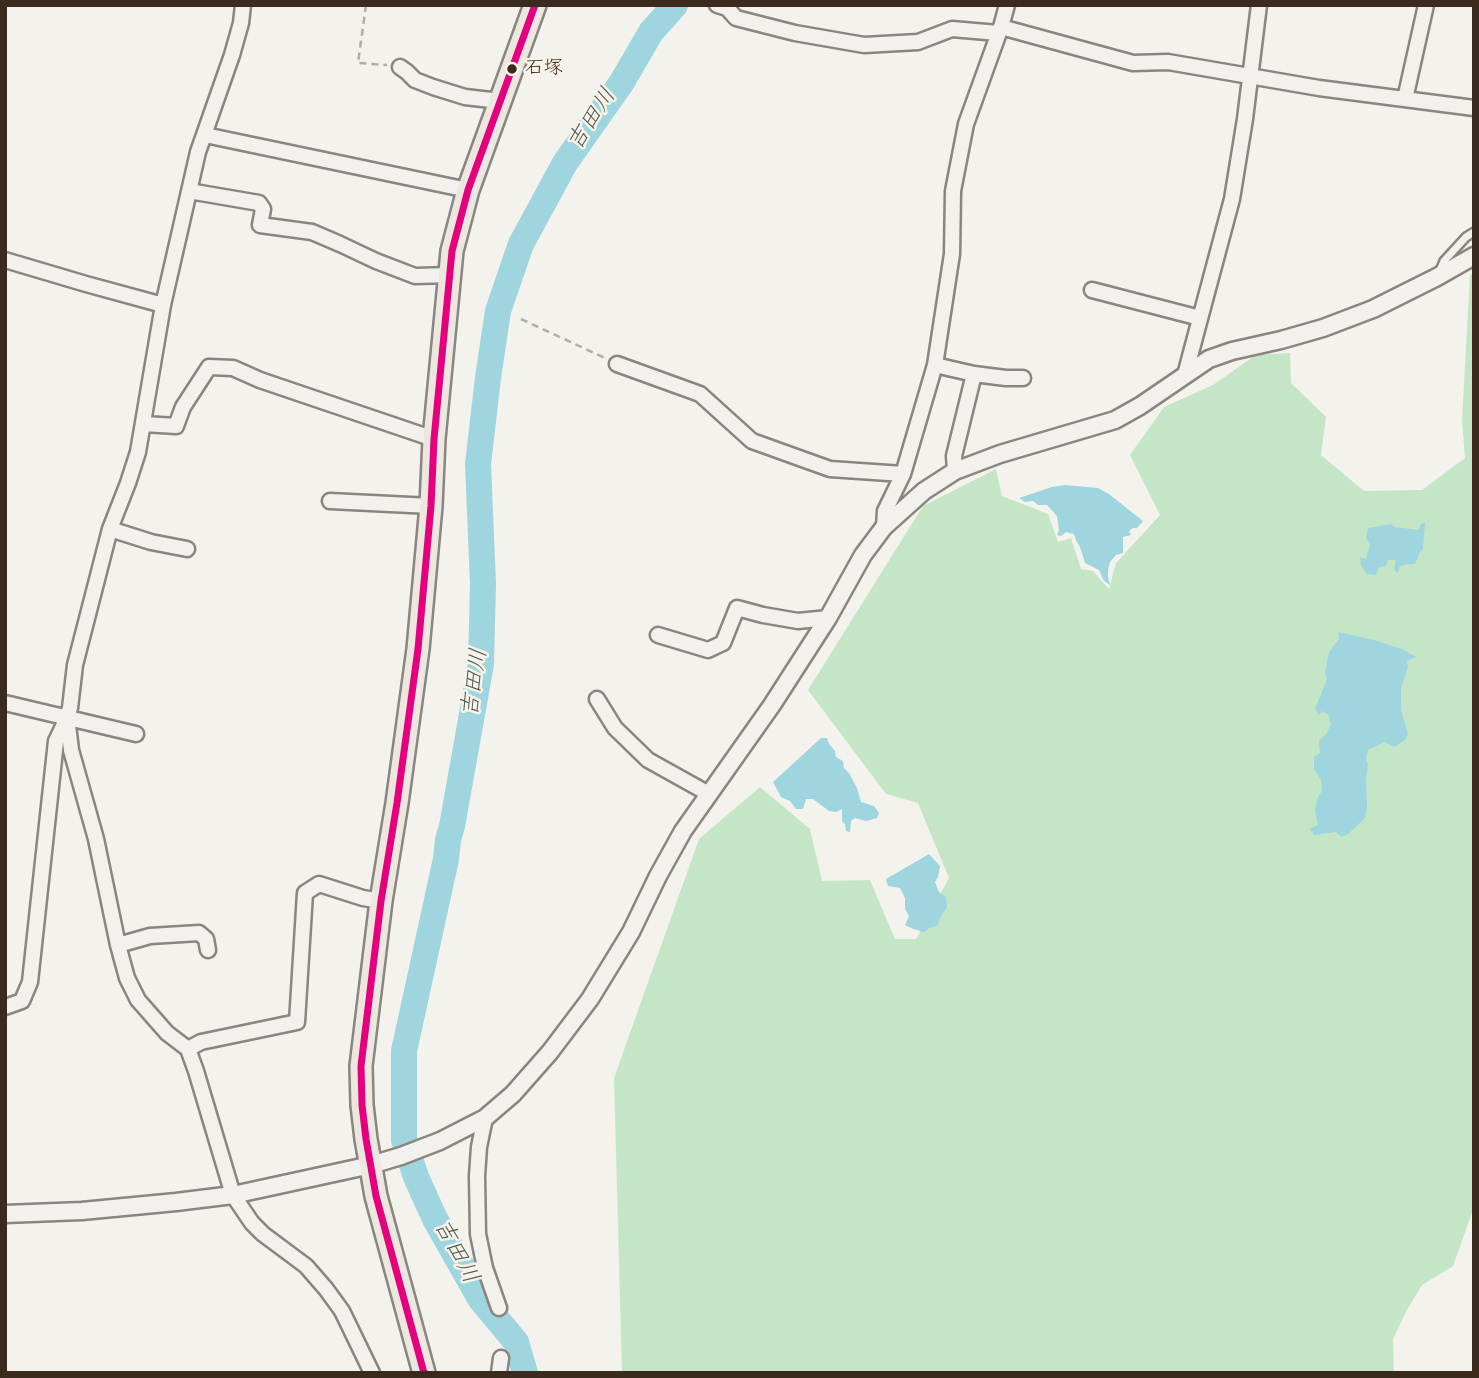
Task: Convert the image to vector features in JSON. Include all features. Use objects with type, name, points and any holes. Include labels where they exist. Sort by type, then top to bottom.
[{"type":"main road","points":[[424,1373],[376,1196],[362,1105],[361,1066],[381,901],[418,649],[452,251],[468,190],[535,5]]},
{"type":"street","points":[[5,1007],[22,1001],[30,982],[56,741],[70,708],[75,665],[110,529],[132,473],[144,424],[163,305],[198,152],[232,55],[243,5]]},
{"type":"street","points":[[718,5],[795,33],[864,45],[918,42],[952,29],[999,30],[1133,63],[1168,62],[1474,108]]},
{"type":"street","points":[[884,527],[886,511],[903,474],[935,365],[952,254],[953,191],[965,124],[1007,5]]},
{"type":"street","points":[[1185,375],[1232,199],[1259,5]]},
{"type":"street","points":[[1405,99],[1426,5]]},
{"type":"street","points":[[400,67],[415,80],[433,87],[465,97],[500,102]]},
{"type":"street","points":[[205,135],[468,190]]},
{"type":"street","points":[[189,191],[259,202],[263,209],[260,225],[312,232],[415,276],[450,275]]},
{"type":"street","points":[[5,1214],[82,1211],[233,1195],[371,1166],[440,1141],[485,1118],[513,1094],[550,1052],[590,999],[631,932],[683,831],[772,705],[828,618],[863,555],[884,527],[924,491],[955,471],[1000,454],[1115,420],[1209,359],[1323,328],[1373,309],[1474,256]]},
{"type":"street","points":[[5,260],[163,305]]},
{"type":"street","points":[[1091,290],[1200,318]]},
{"type":"street","points":[[617,364],[700,394],[752,441],[830,468],[903,474]]},
{"type":"street","points":[[935,365],[1006,378],[1023,378]]},
{"type":"street","points":[[144,424],[176,426],[183,407],[209,367],[233,368],[260,380],[435,439]]},
{"type":"street","points":[[955,471],[954,456],[974,373]]},
{"type":"street","points":[[330,500],[431,506]]},
{"type":"street","points":[[110,529],[151,542],[187,549]]},
{"type":"street","points":[[658,635],[708,650],[723,643],[737,608],[798,621],[828,618]]},
{"type":"street","points":[[597,699],[615,728],[648,760],[709,794]]},
{"type":"street","points":[[5,703],[136,734]]},
{"type":"street","points":[[67,717],[71,750],[96,839],[127,978],[138,1000],[167,1033],[188,1049],[233,1195],[252,1223],[306,1266],[326,1289],[342,1311],[372,1373]]},
{"type":"street","points":[[188,1049],[201,1042],[297,1022],[305,893],[319,884],[381,901]]},
{"type":"street","points":[[118,945],[150,936],[198,933],[206,939],[208,950]]},
{"type":"street","points":[[485,1118],[477,1176],[478,1234],[485,1268],[499,1308]]},
{"type":"lane","points":[[1437,277],[1444,261],[1474,232]]},
{"type":"path","points":[[366,5],[358,63],[400,67]]},
{"type":"path","points":[[521,319],[617,364]]},
{"type":"green space","points":[[1474,273],[1474,1207],[1453,1266],[1422,1285],[1393,1339],[1394,1373],[622,1373],[614,1078],[699,839],[760,787],[810,829],[822,881],[870,880],[895,939],[916,939],[949,878],[918,803],[886,794],[808,690],[923,506],[996,469],[1002,496],[1048,514],[1058,542],[1071,538],[1081,569],[1093,571],[1109,589],[1116,563],[1160,515],[1130,455],[1164,407],[1213,385],[1256,355],[1290,353],[1291,383],[1326,417],[1321,455],[1364,491],[1422,490],[1465,458],[1462,420],[1470,275]]},
{"type":"water","points":[[1065,485],[1098,488],[1143,521],[1137,528],[1129,531],[1131,535],[1123,537],[1123,553],[1116,555],[1110,562],[1110,585],[1104,581],[1099,570],[1085,563],[1074,534],[1066,532],[1061,536],[1057,535],[1057,516],[1047,505],[1025,502],[1019,498]]},
{"type":"water","points":[[1425,522],[1423,549],[1415,564],[1399,567],[1398,573],[1394,570],[1396,560],[1388,560],[1386,566],[1379,567],[1376,575],[1367,574],[1361,565],[1360,557],[1366,559],[1370,545],[1366,538],[1368,528],[1391,524],[1419,530],[1420,525]]},
{"type":"water","points":[[1338,632],[1374,640],[1402,649],[1416,657],[1407,661],[1408,667],[1401,688],[1401,710],[1408,734],[1405,740],[1394,747],[1385,742],[1368,750],[1365,818],[1341,837],[1336,832],[1314,835],[1310,829],[1318,825],[1315,811],[1322,791],[1321,780],[1314,769],[1314,757],[1320,753],[1319,741],[1331,725],[1329,715],[1322,711],[1319,715],[1315,709],[1327,679],[1325,672],[1329,652],[1339,639]]},
{"type":"water","points":[[821,738],[827,738],[836,757],[843,761],[861,802],[874,806],[879,813],[877,818],[866,821],[855,818],[851,821],[850,832],[846,831],[842,821],[842,809],[829,811],[813,799],[806,799],[803,809],[796,809],[790,801],[781,797],[773,782]]},
{"type":"water","points":[[929,854],[940,866],[935,882],[939,892],[946,897],[947,907],[938,925],[924,932],[905,925],[909,916],[905,909],[905,898],[900,888],[888,886],[886,879]]},
{"type":"waterway","name":"吉田川","points":[[525,1373],[516,1342],[481,1300],[435,1219],[416,1177],[404,1140],[404,1051],[446,859],[481,664],[483,584],[478,464],[498,311],[521,244],[565,163],[622,82],[651,32],[675,5]]},
{"type":"transit line","points":[[424,1373],[376,1196],[362,1105],[361,1066],[381,901],[418,649],[452,251],[468,190],[535,5]]},
{"type":"place","name":"石塚","points":[[512,69]]}]
